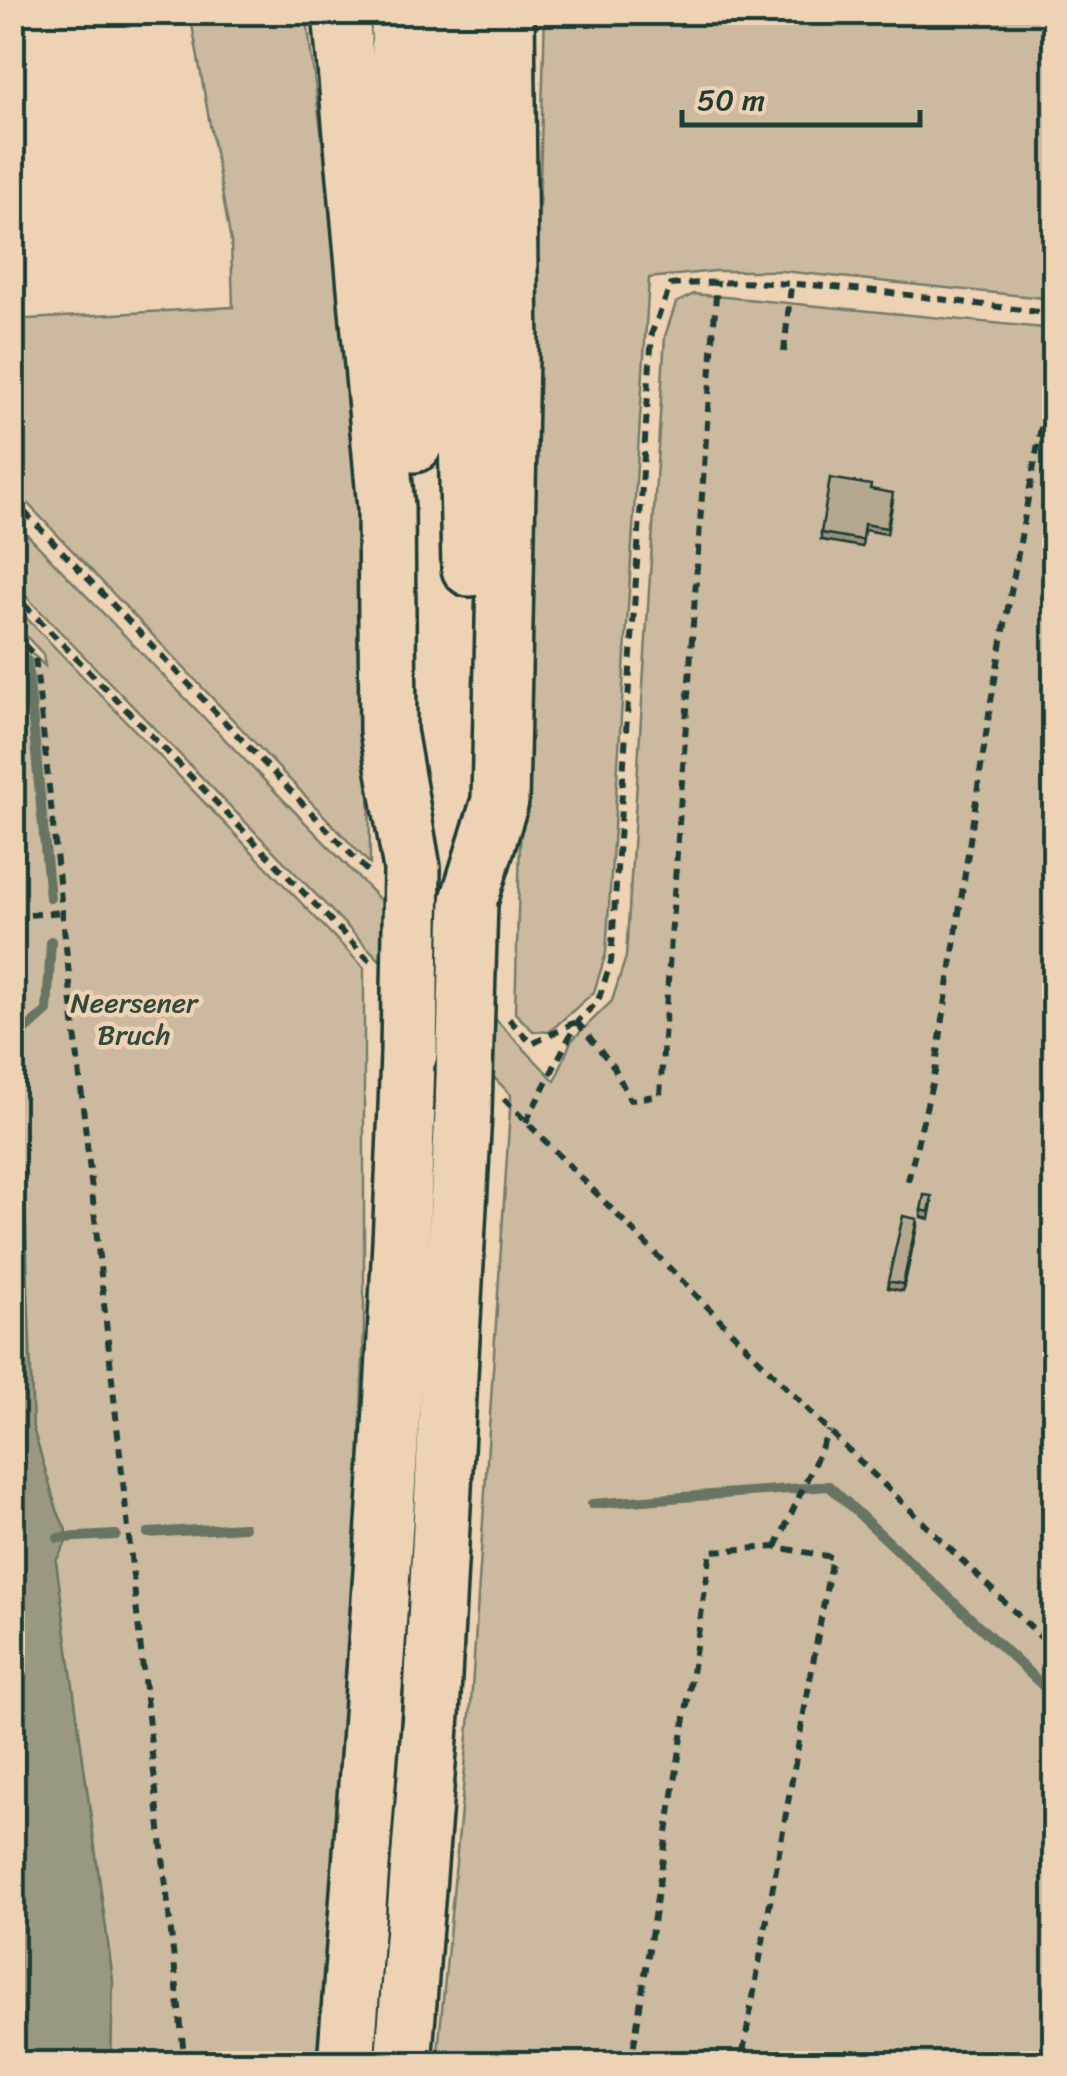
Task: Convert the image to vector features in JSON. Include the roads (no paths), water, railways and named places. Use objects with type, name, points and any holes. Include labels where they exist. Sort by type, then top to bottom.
[{"type":"highway","points":[[324,12],[346,227],[370,325]]},
{"type":"highway","points":[[341,12],[386,508],[388,730],[409,1054],[381,1624],[346,2064]]},
{"type":"highway","points":[[397,877],[416,676],[410,263],[398,12]]},
{"type":"highway","points":[[403,2064],[480,1103],[469,901],[469,491],[451,12]]},
{"type":"highway","points":[[469,901],[500,801],[511,239],[506,12]]},
{"type":"highway","points":[[511,239],[528,109],[528,12]]},
{"type":"waterway","points":[[12,646],[27,661],[50,898]]},
{"type":"waterway","points":[[12,1042],[47,1011],[51,941]]},
{"type":"waterway","points":[[592,1504],[829,1486],[1054,1696]]},
{"type":"waterway","points":[[148,1533],[244,1527]]},
{"type":"waterway","points":[[58,1538],[116,1535]]},
{"type":"park label","name":"Neersener Bruch","points":[[134,1018]]}]
